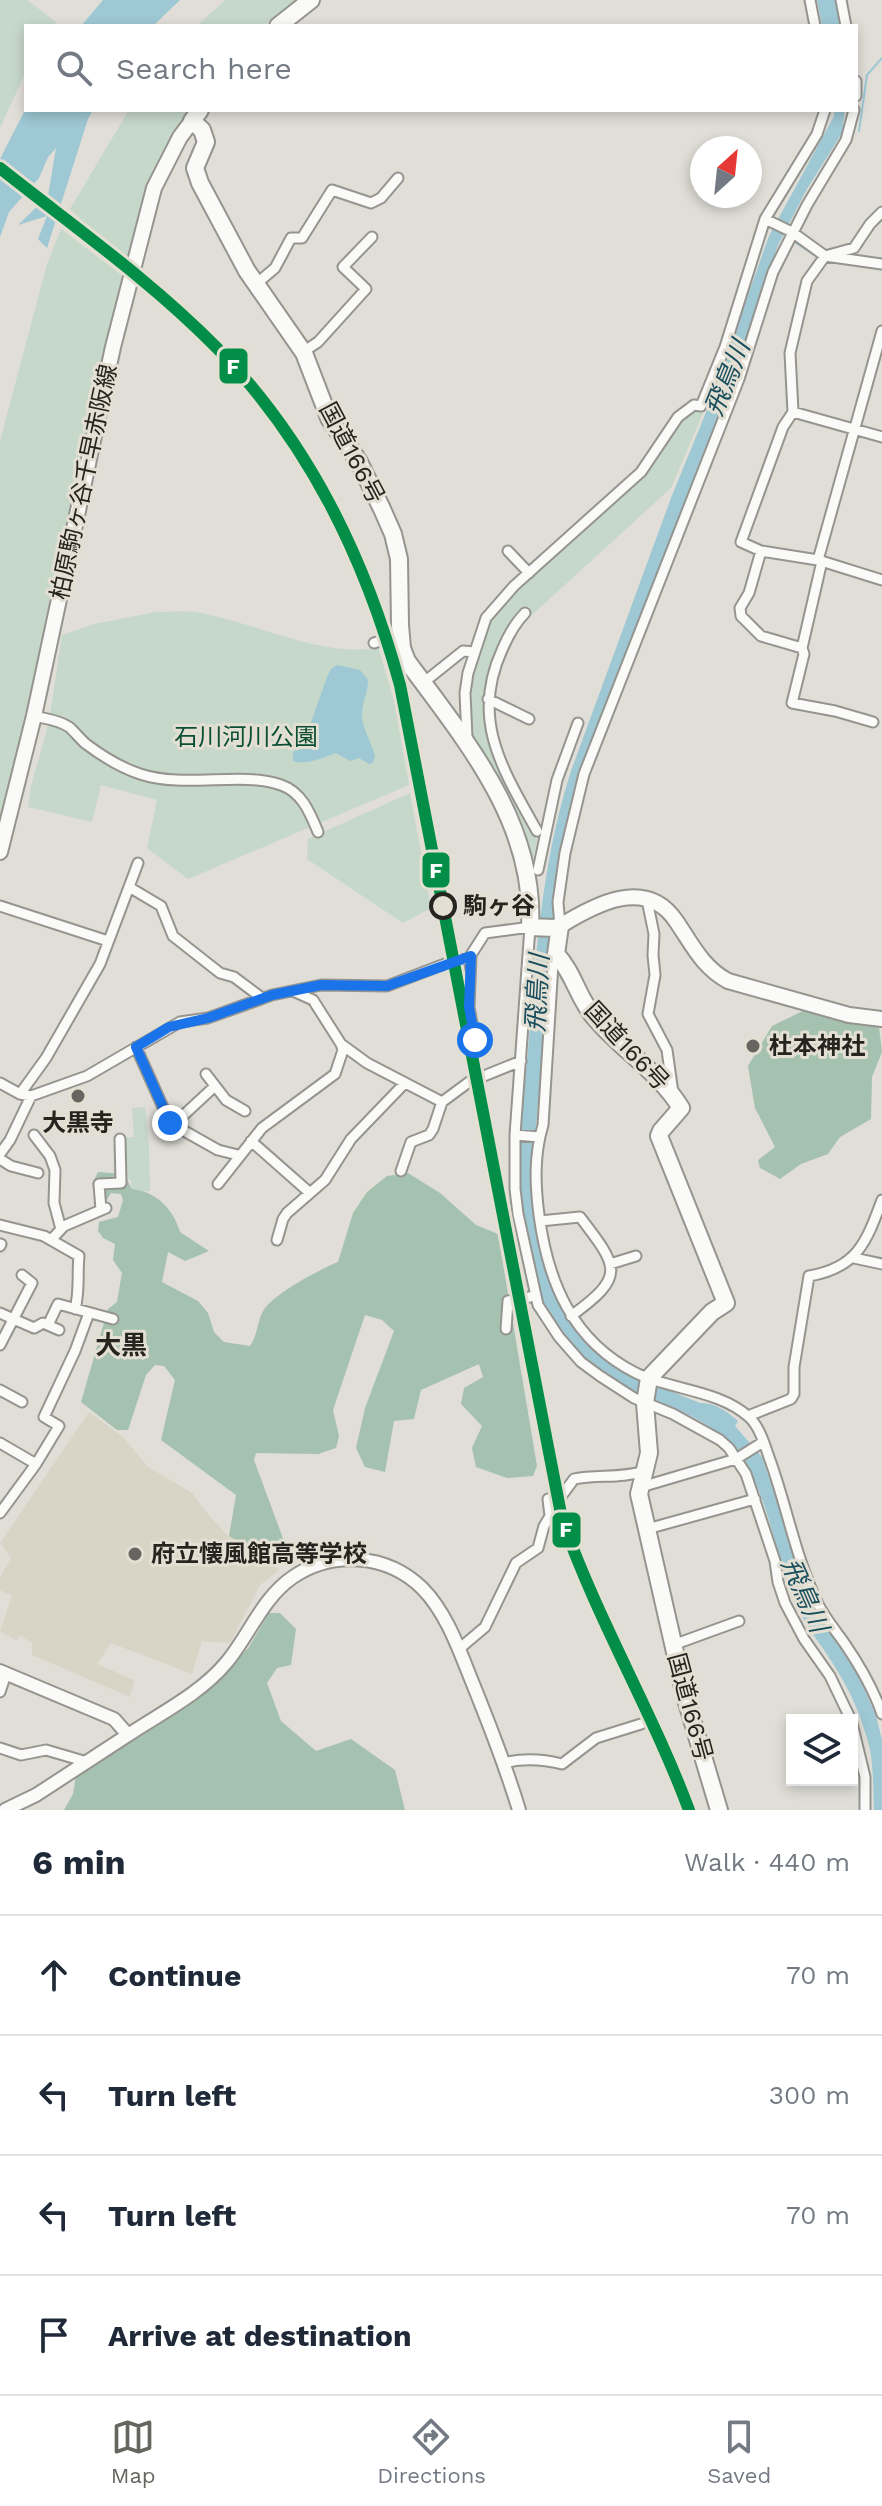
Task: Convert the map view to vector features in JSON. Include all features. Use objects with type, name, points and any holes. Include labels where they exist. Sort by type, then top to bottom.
[{"type":"highway","points":[[281,24],[311,0]]},
{"type":"highway","name":"国道166号","points":[[196,115],[206,142],[195,168],[200,183],[256,284],[303,352],[329,418],[359,462],[393,534],[401,586],[401,634],[407,661],[467,744],[499,796],[517,840],[529,882],[533,927]]},
{"type":"highway","points":[[533,927],[557,927],[556,954]]},
{"type":"highway","name":"国道166号","points":[[556,954],[564,962],[592,1014],[674,1096],[681,1108],[659,1136],[726,1303],[692,1332],[649,1379],[645,1401],[649,1453],[640,1503],[657,1565],[673,1645],[719,1810]]},
{"type":"main road","name":"柏原駒ヶ谷千早赤阪線","points":[[0,852],[34,716],[113,347],[154,188],[180,137],[196,115]]},
{"type":"main road","points":[[557,927],[598,905],[617,898],[638,897],[673,916],[704,964],[728,981],[849,1015],[882,1019]]},
{"type":"street","points":[[810,0],[815,24]]},
{"type":"street","points":[[841,0],[846,24]]},
{"type":"street","points":[[467,744],[465,693],[486,618],[529,573],[641,472],[678,417],[694,405],[701,406],[725,347],[766,220],[817,134],[824,112]]},
{"type":"street","points":[[557,927],[565,853],[584,774],[739,379],[773,272],[790,231],[846,140],[853,112]]},
{"type":"street","points":[[256,284],[275,268],[291,238],[302,238],[309,230],[332,190],[371,203],[381,198],[398,178]]},
{"type":"street","points":[[882,212],[854,248],[825,256],[807,281],[790,353],[793,412],[783,427],[741,542],[761,551],[820,560],[882,580]]},
{"type":"street","points":[[766,220],[790,231],[825,256],[882,264]]},
{"type":"street","points":[[303,352],[318,342],[366,289],[343,267],[372,237]]},
{"type":"street","points":[[873,722],[792,703],[820,560],[882,331]]},
{"type":"street","points":[[793,412],[882,437]]},
{"type":"street","points":[[508,551],[529,573]]},
{"type":"street","points":[[761,551],[749,593],[740,608],[741,616],[761,636],[802,648]]},
{"type":"street","points":[[525,613],[510,632],[493,668],[488,699],[494,745],[506,775],[541,829]]},
{"type":"street","points":[[374,643],[401,634]]},
{"type":"street","points":[[423,683],[463,651],[474,652]]},
{"type":"street","points":[[488,699],[525,714]]},
{"type":"street","points":[[34,716],[69,727],[84,743],[141,774],[176,781],[254,781],[281,785],[295,792],[306,805],[318,832]]},
{"type":"street","points":[[538,870],[541,829],[578,723]]},
{"type":"street","points":[[517,840],[541,829]]},
{"type":"street","points":[[38,1173],[11,1166],[0,1157],[10,1140],[26,1095],[94,975],[138,863]]},
{"type":"street","points":[[129,887],[161,906],[173,936],[220,973],[234,977],[262,998]]},
{"type":"street","points":[[647,900],[654,934],[655,975],[648,1014],[670,1059],[674,1096]]},
{"type":"street","points":[[0,906],[108,941]]},
{"type":"street","points":[[475,1040],[469,1007],[471,956],[485,933],[533,927],[516,1135],[518,1214],[535,1296],[546,1321],[581,1362],[600,1376],[720,1440],[738,1458],[755,1499],[785,1603],[804,1639],[830,1676],[847,1714]]},
{"type":"street","points":[[556,954],[543,1125],[538,1137],[536,1166],[540,1221],[554,1282],[571,1316],[590,1341],[606,1355],[649,1379],[699,1393],[748,1416],[757,1427],[760,1444],[817,1603],[869,1682],[882,1714]]},
{"type":"street","points":[[0,1083],[26,1095],[87,1076],[169,1027],[208,1018],[262,998],[321,985],[387,986],[471,956]]},
{"type":"street","points":[[218,1184],[262,1128],[335,1074],[343,1050],[341,1044],[313,1000],[293,991]]},
{"type":"street","points":[[341,1044],[367,1063],[442,1102]]},
{"type":"street","points":[[136,1047],[173,1125],[218,1150],[238,1155]]},
{"type":"street","points":[[401,1171],[411,1142],[429,1135],[442,1102],[469,1082],[521,1061]]},
{"type":"street","points":[[206,1074],[226,1100],[245,1111]]},
{"type":"street","points":[[277,1240],[287,1213],[325,1180],[351,1139],[404,1084]]},
{"type":"street","points":[[173,1125],[215,1086]]},
{"type":"street","points":[[34,1135],[50,1156],[55,1170],[54,1203],[61,1229]]},
{"type":"street","points":[[516,1135],[538,1137]]},
{"type":"street","points":[[51,1240],[61,1229],[104,1209],[99,1184],[121,1183],[120,1139]]},
{"type":"street","points":[[251,1141],[310,1193]]},
{"type":"street","points":[[748,1416],[791,1399],[809,1276],[832,1272],[854,1258],[882,1200]]},
{"type":"street","points":[[540,1221],[580,1217],[600,1242],[610,1264],[608,1284],[599,1296],[571,1316]]},
{"type":"street","points":[[0,1225],[51,1240],[79,1256],[76,1278],[80,1291],[75,1309]]},
{"type":"street","points":[[610,1264],[636,1256]]},
{"type":"street","points":[[854,1258],[882,1264]]},
{"type":"street","points":[[0,1345],[32,1283],[22,1275]]},
{"type":"street","points":[[506,1329],[508,1301],[535,1296]]},
{"type":"street","points":[[48,1325],[58,1304],[113,1319]]},
{"type":"street","points":[[0,1313],[34,1328],[39,1323],[59,1330]]},
{"type":"street","points":[[0,1513],[4,1500],[36,1464],[59,1426],[44,1417],[80,1341],[89,1313]]},
{"type":"street","points":[[0,1390],[22,1402]]},
{"type":"street","points":[[0,1443],[36,1464]]},
{"type":"street","points":[[641,1487],[738,1458],[760,1444]]},
{"type":"street","points":[[459,1649],[485,1627],[516,1563],[538,1548],[550,1516],[548,1499],[560,1498],[574,1479],[588,1476],[627,1477],[647,1469]]},
{"type":"street","points":[[647,1529],[755,1499]]},
{"type":"street","points":[[5,1810],[36,1795],[204,1686],[227,1662],[265,1605],[293,1577],[322,1563],[364,1560],[389,1566],[413,1581],[433,1603],[459,1649],[519,1810]]},
{"type":"street","points":[[673,1645],[739,1621]]},
{"type":"street","points":[[0,1692],[3,1673],[114,1719],[128,1735]]},
{"type":"street","points":[[503,1763],[546,1760],[562,1764],[596,1738],[641,1724]]},
{"type":"street","points":[[0,1748],[21,1755],[46,1750],[87,1762]]},
{"type":"street","points":[[858,1750],[865,1777],[865,1810]]},
{"type":"shaded area","name":"府立懐風館高等学校","points":[[89,1412],[123,1437],[148,1467],[192,1493],[227,1535],[259,1551],[279,1570],[260,1585],[230,1643],[202,1641],[192,1674],[111,1643],[97,1664],[134,1680],[130,1697],[32,1655],[32,1643],[20,1635],[17,1641],[0,1631],[12,1596],[0,1590],[0,1577],[11,1558],[0,1543]]},
{"type":"green space","points":[[0,0],[27,0],[56,22],[24,24],[24,75],[0,128]]},
{"type":"green space","points":[[225,0],[295,0],[265,24],[199,24]]},
{"type":"green space","points":[[128,112],[187,112],[148,187],[130,264],[70,209]]},
{"type":"green space","points":[[61,229],[128,280],[0,835],[0,441],[47,264]]},
{"type":"green space","points":[[693,409],[703,413],[671,488],[522,624],[495,680],[493,740],[540,825],[531,870],[472,742],[472,668],[489,617],[645,472],[683,418]]},
{"type":"green space","name":"石川河川公園","points":[[156,612],[194,612],[215,616],[335,648],[357,650],[378,647],[394,701],[409,785],[188,879],[147,848],[157,800],[101,785],[92,822],[28,807],[49,722],[62,635],[94,624]]},
{"type":"green space","points":[[410,793],[431,908],[403,923],[307,859],[308,839]]},
{"type":"green space","points":[[809,1008],[879,1027],[882,1052],[872,1077],[871,1119],[840,1137],[828,1154],[801,1164],[780,1179],[760,1168],[758,1160],[775,1147],[755,1108],[748,1066],[772,1026]]},
{"type":"green space","points":[[145,1107],[150,1191],[132,1192],[131,1181],[124,1174],[123,1138],[134,1137],[132,1108]]},
{"type":"green space","points":[[98,1172],[124,1174],[132,1189],[156,1198],[173,1216],[180,1232],[209,1251],[185,1261],[168,1252],[162,1282],[198,1301],[208,1313],[214,1332],[224,1342],[250,1346],[268,1305],[297,1283],[338,1262],[353,1213],[367,1192],[387,1176],[408,1173],[440,1193],[476,1225],[498,1234],[537,1466],[533,1476],[507,1478],[476,1467],[472,1448],[482,1426],[461,1404],[464,1388],[483,1377],[479,1364],[421,1390],[414,1419],[394,1421],[385,1472],[365,1467],[356,1448],[365,1408],[394,1331],[382,1320],[365,1315],[333,1410],[339,1436],[336,1448],[318,1454],[256,1453],[254,1460],[288,1552],[285,1564],[278,1564],[229,1536],[236,1495],[161,1440],[175,1380],[164,1366],[155,1365],[146,1375],[128,1430],[117,1430],[81,1402],[108,1309],[117,1302],[122,1273],[113,1260],[115,1244],[103,1238],[98,1231],[99,1222],[118,1217],[123,1200],[121,1194],[111,1193],[106,1201],[97,1200],[92,1184]]},
{"type":"green space","points":[[269,1613],[280,1613],[296,1629],[291,1665],[277,1668],[267,1683],[281,1721],[316,1751],[351,1739],[395,1770],[405,1810],[64,1810],[73,1794],[76,1776],[211,1688],[249,1647]]},
{"type":"water","points":[[103,0],[180,0],[155,24],[83,24]]},
{"type":"water","points":[[817,0],[836,0],[840,24],[822,24]]},
{"type":"water","points":[[24,112],[92,112],[47,248],[38,239],[47,216],[18,225],[48,196],[56,148],[48,157],[39,178],[9,212],[0,237],[0,159]]},
{"type":"water","name":"飛鳥川","points":[[834,112],[845,112],[842,133],[807,189],[778,245],[737,374],[587,753],[557,869],[533,1163],[538,1226],[569,1318],[582,1337],[597,1351],[640,1379],[725,1411],[738,1421],[735,1426],[762,1457],[807,1591],[859,1677],[876,1716],[882,1740],[882,1810],[874,1810],[871,1755],[858,1712],[843,1680],[796,1605],[767,1512],[748,1468],[735,1449],[717,1432],[598,1372],[564,1339],[544,1305],[531,1267],[523,1228],[520,1188],[523,1105],[539,930],[554,834],[571,771],[769,236]]},
{"type":"water","points":[[337,665],[360,670],[368,680],[362,717],[375,755],[373,763],[359,758],[350,761],[336,753],[310,762],[293,761],[293,753],[307,734],[327,677]]},
{"type":"waterway","points":[[859,131],[867,75],[882,58]]},
{"type":"waterway","points":[[796,243],[814,255]]},
{"type":"transit line","name":"F","points":[[0,168],[138,276],[191,322],[249,384],[306,462],[330,504],[370,592],[400,685],[562,1519],[591,1593],[689,1810]]},
{"type":"place","name":"駒ヶ谷","points":[[443,906]]},
{"type":"place","name":"杜本神社","points":[[753,1046]]},
{"type":"place","name":"大黒寺","points":[[78,1096]]},
{"type":"place","name":"府立懐風館高等学校","points":[[135,1554]]},
{"type":"district","name":"大黒","points":[[121,1345]]},
{"type":"route","points":[[170,1123],[136,1047],[180,1022],[208,1018],[272,995],[321,985],[387,986],[471,956],[469,1007],[475,1040]]}]
